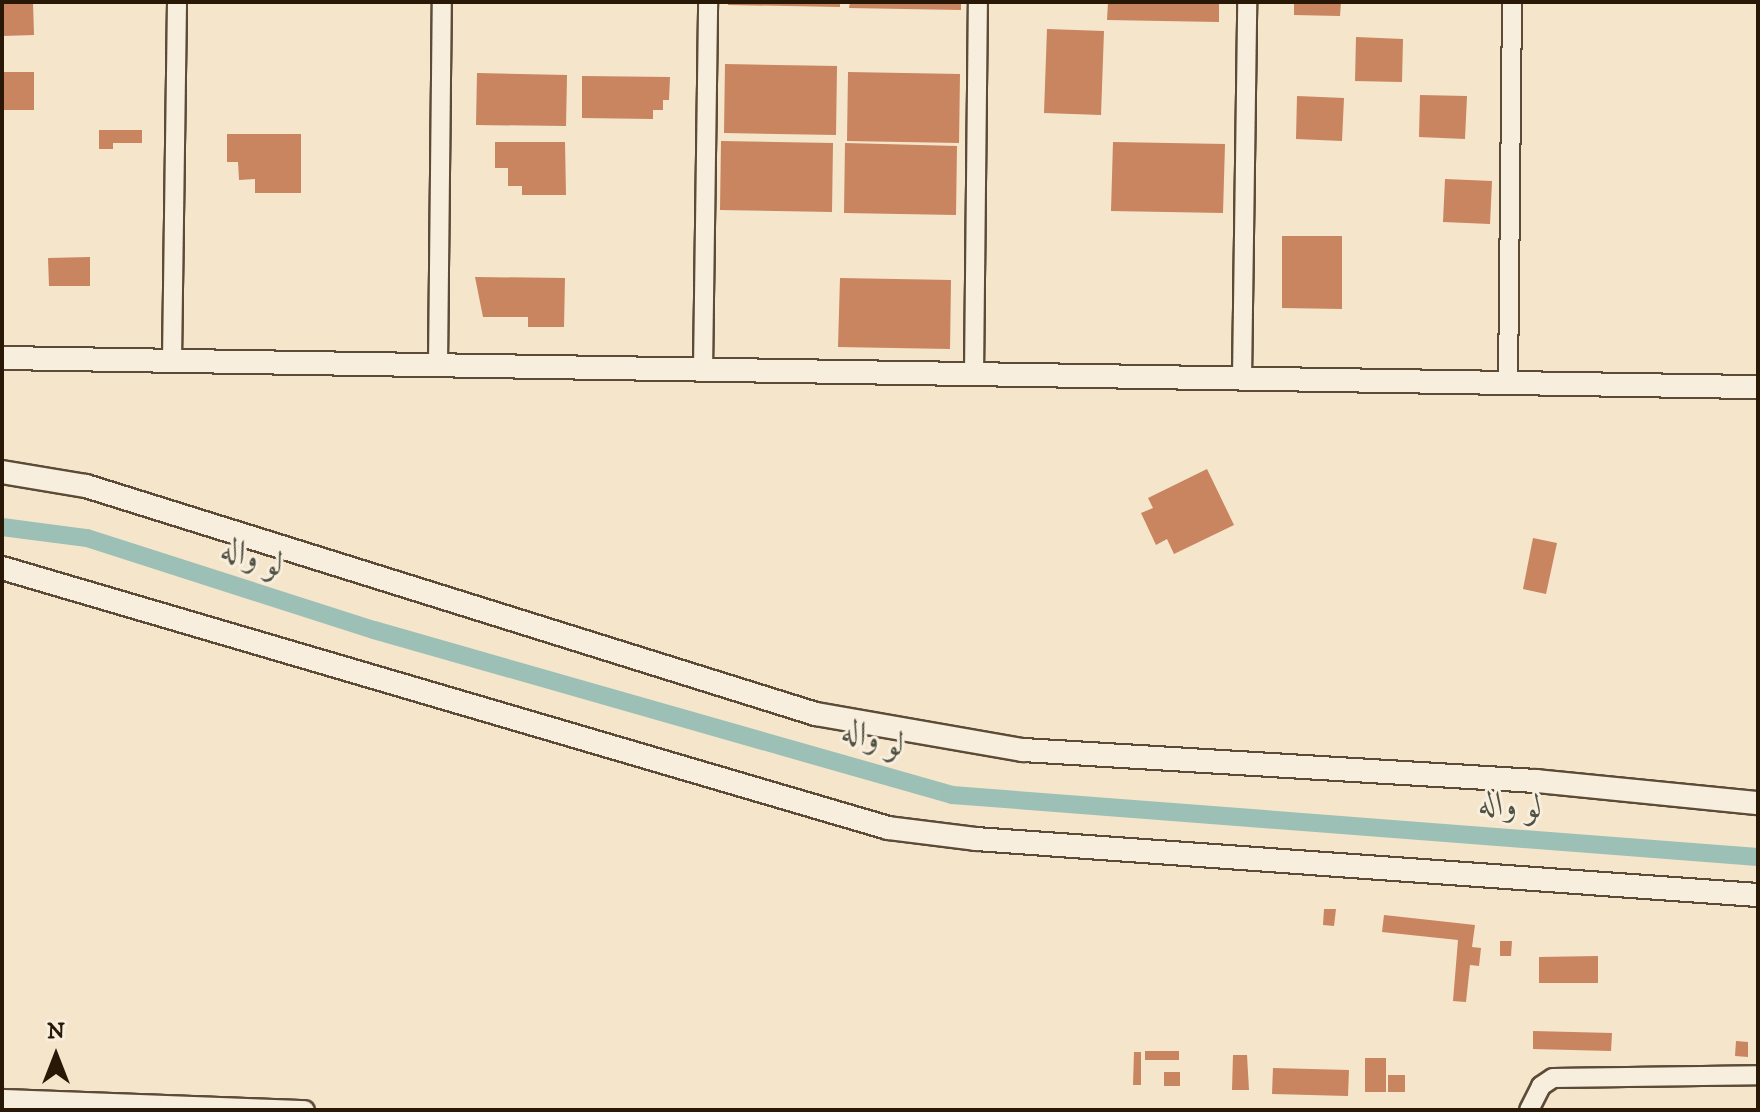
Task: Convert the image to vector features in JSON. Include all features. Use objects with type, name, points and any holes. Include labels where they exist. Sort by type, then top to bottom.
[{"type":"street","points":[[172,361],[177,2]]},
{"type":"street","points":[[438,365],[442,2]]},
{"type":"street","points":[[703,370],[708,2]]},
{"type":"street","points":[[974,375],[978,2]]},
{"type":"street","points":[[1242,379],[1247,2]]},
{"type":"street","points":[[1508,384],[1512,2]]},
{"type":"street","points":[[2,358],[1758,387]]},
{"type":"street","points":[[2,472],[86,486],[816,714],[1023,750],[1536,781],[1758,803]]},
{"type":"street","points":[[2,568],[888,828],[1758,895]]},
{"type":"street","points":[[1529,1110],[1541,1086],[1553,1078],[1758,1075]]},
{"type":"street","points":[[2,1099],[305,1110]]},
{"type":"building","points":[[2,2],[33,2],[34,35],[2,36]]},
{"type":"building","points":[[728,2],[840,2],[840,7],[728,5]]},
{"type":"building","points":[[850,2],[961,2],[961,10],[849,8]]},
{"type":"building","points":[[1108,2],[1219,2],[1219,22],[1107,20]]},
{"type":"building","points":[[1294,2],[1341,2],[1340,16],[1294,15]]},
{"type":"building","points":[[1047,29],[1104,31],[1101,115],[1044,113]]},
{"type":"building","points":[[1356,37],[1403,39],[1402,82],[1355,81]]},
{"type":"building","points":[[725,64],[837,66],[836,135],[724,133]]},
{"type":"building","points":[[2,72],[34,72],[34,110],[2,110]]},
{"type":"building","points":[[848,72],[960,74],[959,143],[847,141]]},
{"type":"building","points":[[477,73],[567,75],[566,126],[476,125]]},
{"type":"building","points":[[582,76],[670,77],[669,100],[663,100],[663,110],[653,110],[653,119],[582,118]]},
{"type":"building","points":[[1420,95],[1467,96],[1465,139],[1419,137]]},
{"type":"building","points":[[1297,96],[1344,98],[1342,141],[1296,139]]},
{"type":"building","points":[[99,130],[142,130],[142,143],[113,143],[113,149],[99,149]]},
{"type":"building","points":[[227,134],[301,134],[301,193],[255,193],[255,179],[239,180],[238,162],[227,162]]},
{"type":"building","points":[[721,141],[833,143],[832,212],[720,210]]},
{"type":"building","points":[[495,142],[565,142],[566,195],[522,195],[522,186],[508,186],[508,168],[495,168]]},
{"type":"building","points":[[1113,142],[1225,144],[1223,213],[1111,211]]},
{"type":"building","points":[[845,143],[957,146],[956,215],[844,213]]},
{"type":"building","points":[[1445,179],[1492,181],[1490,224],[1443,222]]},
{"type":"building","points":[[1282,236],[1342,236],[1342,309],[1282,308]]},
{"type":"building","points":[[90,257],[90,286],[49,286],[48,258]]},
{"type":"building","points":[[475,277],[565,278],[564,327],[528,327],[528,317],[483,317]]},
{"type":"building","points":[[840,278],[951,280],[950,349],[838,347]]},
{"type":"building","points":[[1207,469],[1234,525],[1174,554],[1167,539],[1156,545],[1141,513],[1153,508],[1148,498]]},
{"type":"building","points":[[1533,538],[1557,543],[1546,594],[1523,589]]},
{"type":"building","points":[[1324,909],[1336,909],[1334,926],[1323,925]]},
{"type":"building","points":[[1384,915],[1475,925],[1472,947],[1481,948],[1479,966],[1470,965],[1466,1002],[1453,1001],[1458,940],[1382,932]]},
{"type":"building","points":[[1500,941],[1512,941],[1511,956],[1500,956]]},
{"type":"building","points":[[1598,956],[1598,983],[1539,983],[1539,957]]},
{"type":"building","points":[[1533,1031],[1612,1033],[1611,1051],[1533,1049]]},
{"type":"building","points":[[1736,1041],[1748,1042],[1748,1057],[1735,1056]]},
{"type":"building","points":[[1145,1051],[1179,1051],[1179,1060],[1145,1060]]},
{"type":"building","points":[[1134,1052],[1141,1052],[1141,1085],[1133,1085]]},
{"type":"building","points":[[1233,1055],[1247,1055],[1249,1090],[1232,1090]]},
{"type":"building","points":[[1365,1058],[1386,1058],[1386,1092],[1365,1092]]},
{"type":"building","points":[[1273,1068],[1349,1070],[1348,1096],[1272,1094]]},
{"type":"building","points":[[1164,1072],[1180,1072],[1180,1086],[1164,1086]]},
{"type":"building","points":[[1388,1075],[1405,1075],[1405,1092],[1388,1092]]},
{"type":"waterway","name":"لو واله","points":[[2,527],[87,538],[374,630],[952,795],[1758,857]]}]
